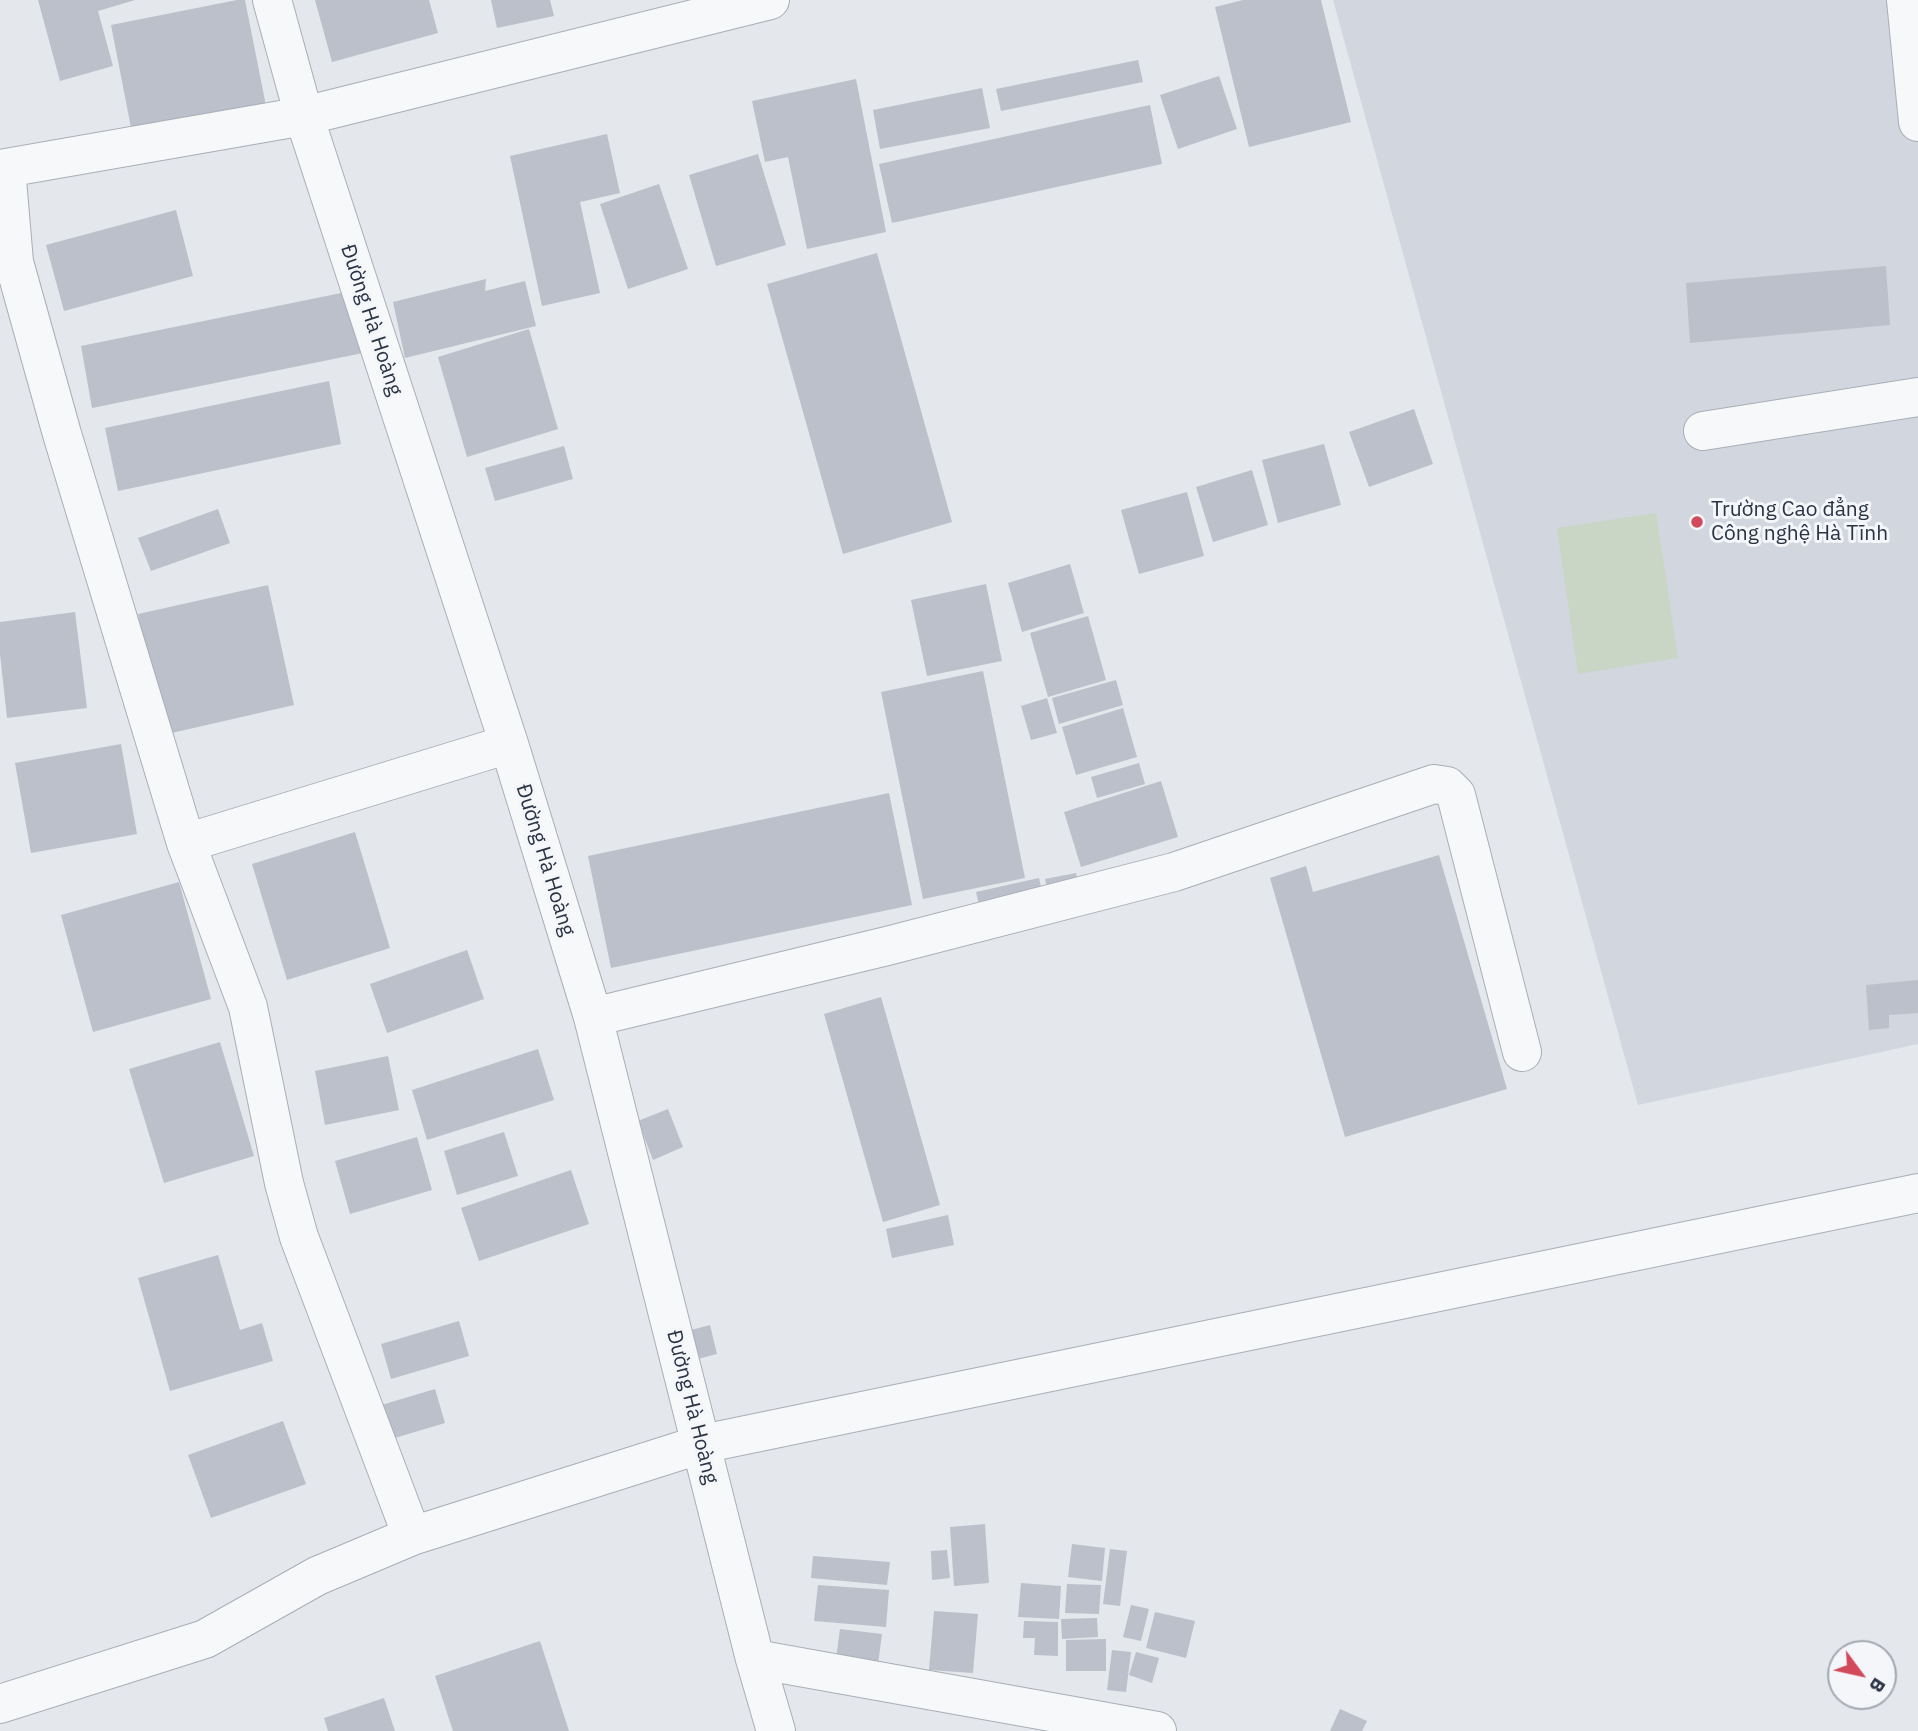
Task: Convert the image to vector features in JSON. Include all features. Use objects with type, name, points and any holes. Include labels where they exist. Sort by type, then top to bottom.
[{"type":"street","name":"Đường Hà Hoàng","points":[[272,0],[304,116],[509,744],[593,1017],[755,1659],[776,1731]]},
{"type":"street","points":[[412,1536],[299,1237],[284,1183],[248,1007],[186,842],[62,434],[14,262],[3,169],[304,116],[770,0]]},
{"type":"street","points":[[1906,0],[1918,122]]},
{"type":"street","points":[[1703,431],[1918,397]]},
{"type":"street","points":[[186,842],[509,744]]},
{"type":"street","points":[[593,1017],[887,946],[1174,872],[1434,784],[1447,786],[1456,795],[1522,1052]]},
{"type":"street","points":[[0,1704],[205,1639],[317,1576],[412,1536],[702,1444],[1918,1193]]},
{"type":"street","points":[[755,1659],[1157,1731]]},
{"type":"shaded area","name":"Trường Cao đẳng Công nghệ Hà Tĩnh","points":[[1333,0],[1918,0],[1918,1044],[1638,1105]]},
{"type":"green space","points":[[1656,513],[1678,658],[1578,674],[1557,528]]},
{"type":"building","points":[[38,0],[135,0],[98,11],[113,66],[60,81]]},
{"type":"building","points":[[245,0],[267,111],[133,138],[111,25]]},
{"type":"building","points":[[315,0],[429,0],[438,33],[332,62]]},
{"type":"building","points":[[491,0],[550,0],[554,16],[497,28]]},
{"type":"building","points":[[1243,0],[1321,0],[1351,122],[1249,147],[1215,7]]},
{"type":"building","points":[[1138,60],[1143,82],[1001,111],[996,89]]},
{"type":"building","points":[[1219,76],[1237,129],[1178,149],[1160,95]]},
{"type":"building","points":[[856,79],[886,232],[807,249],[788,157],[765,162],[752,101]]},
{"type":"building","points":[[982,88],[990,128],[880,149],[873,110]]},
{"type":"building","points":[[1150,105],[1162,164],[892,223],[879,164]]},
{"type":"building","points":[[607,134],[620,193],[580,202],[600,293],[542,306],[510,156]]},
{"type":"building","points":[[758,154],[786,245],[716,266],[689,175]]},
{"type":"building","points":[[659,184],[688,269],[628,289],[600,204]]},
{"type":"building","points":[[176,210],[193,276],[64,311],[46,245]]},
{"type":"building","points":[[877,253],[952,522],[843,554],[767,284]]},
{"type":"building","points":[[1886,266],[1890,325],[1690,343],[1686,283]]},
{"type":"building","points":[[486,279],[485,291],[525,281],[536,326],[405,358],[393,302]]},
{"type":"building","points":[[351,291],[363,353],[92,408],[81,346]]},
{"type":"building","points":[[529,329],[558,429],[467,457],[438,357]]},
{"type":"building","points":[[329,381],[341,444],[118,491],[105,428]]},
{"type":"building","points":[[1414,409],[1433,464],[1369,487],[1349,432]]},
{"type":"building","points":[[1324,444],[1341,505],[1278,523],[1262,460]]},
{"type":"building","points":[[564,446],[573,479],[495,501],[485,468]]},
{"type":"building","points":[[1252,470],[1268,525],[1213,542],[1196,487]]},
{"type":"building","points":[[1187,492],[1204,556],[1139,574],[1121,510]]},
{"type":"building","points":[[218,509],[230,543],[151,571],[138,538]]},
{"type":"building","points":[[1070,564],[1084,613],[1022,632],[1008,583]]},
{"type":"building","points":[[986,584],[1002,661],[927,676],[911,600]]},
{"type":"building","points":[[268,585],[294,705],[163,735],[138,614]]},
{"type":"building","points":[[75,612],[87,708],[7,718],[0,654],[0,622]]},
{"type":"building","points":[[1088,616],[1106,680],[1048,697],[1030,633]]},
{"type":"building","points":[[983,671],[1025,878],[923,899],[881,692]]},
{"type":"building","points":[[1116,680],[1123,705],[1059,724],[1052,698]]},
{"type":"building","points":[[1047,698],[1057,733],[1031,740],[1021,706]]},
{"type":"building","points":[[1123,708],[1137,757],[1076,775],[1062,727]]},
{"type":"building","points":[[121,744],[137,834],[31,853],[15,763]]},
{"type":"building","points":[[1139,763],[1145,784],[1097,798],[1091,777]]},
{"type":"building","points":[[1161,781],[1178,837],[1081,867],[1064,812]]},
{"type":"building","points":[[889,793],[912,905],[611,968],[588,856]]},
{"type":"building","points":[[355,832],[390,948],[287,980],[252,864]]},
{"type":"building","points":[[1439,855],[1507,1089],[1345,1137],[1270,878],[1306,866],[1313,892]]},
{"type":"building","points":[[1076,873],[1080,893],[1050,900],[1045,879]]},
{"type":"building","points":[[1039,878],[1044,900],[981,914],[976,892]]},
{"type":"building","points":[[179,882],[211,999],[93,1032],[61,915]]},
{"type":"building","points":[[467,950],[484,999],[387,1033],[370,984]]},
{"type":"building","points":[[1918,980],[1918,1013],[1889,1015],[1889,1028],[1869,1030],[1866,985]]},
{"type":"building","points":[[881,997],[940,1205],[883,1222],[824,1014]]},
{"type":"building","points":[[220,1042],[254,1156],[164,1183],[129,1069]]},
{"type":"building","points":[[538,1049],[554,1100],[427,1140],[412,1090]]},
{"type":"building","points":[[388,1056],[399,1110],[325,1125],[315,1071]]},
{"type":"building","points":[[668,1109],[683,1147],[653,1160],[638,1121]]},
{"type":"building","points":[[504,1132],[518,1176],[457,1195],[444,1151]]},
{"type":"building","points":[[417,1137],[432,1190],[350,1214],[335,1161]]},
{"type":"building","points":[[571,1170],[589,1224],[479,1261],[461,1208]]},
{"type":"building","points":[[948,1215],[954,1245],[892,1258],[886,1229]]},
{"type":"building","points":[[218,1255],[240,1330],[262,1323],[273,1361],[170,1391],[138,1278]]},
{"type":"building","points":[[459,1321],[469,1356],[391,1379],[381,1344]]},
{"type":"building","points":[[710,1325],[717,1354],[682,1363],[676,1334]]},
{"type":"building","points":[[435,1389],[445,1423],[378,1443],[368,1409]]},
{"type":"building","points":[[283,1421],[306,1484],[211,1518],[188,1455]]},
{"type":"building","points":[[985,1524],[989,1583],[954,1586],[950,1527]]},
{"type":"building","points":[[1072,1544],[1105,1548],[1102,1581],[1068,1577]]},
{"type":"building","points":[[1110,1549],[1127,1551],[1120,1606],[1103,1604]]},
{"type":"building","points":[[947,1550],[950,1578],[932,1580],[931,1551]]},
{"type":"building","points":[[813,1556],[890,1562],[887,1585],[811,1578]]},
{"type":"building","points":[[1021,1583],[1061,1586],[1059,1619],[1018,1617]]},
{"type":"building","points":[[1067,1584],[1101,1585],[1099,1614],[1065,1613]]},
{"type":"building","points":[[818,1585],[889,1590],[886,1627],[814,1621]]},
{"type":"building","points":[[1131,1605],[1149,1609],[1141,1641],[1123,1637]]},
{"type":"building","points":[[934,1611],[978,1614],[973,1673],[929,1670]]},
{"type":"building","points":[[1155,1612],[1195,1621],[1186,1658],[1146,1648]]},
{"type":"building","points":[[1097,1618],[1098,1637],[1062,1639],[1061,1619]]},
{"type":"building","points":[[1024,1621],[1058,1622],[1058,1656],[1034,1655],[1035,1638],[1023,1638]]},
{"type":"building","points":[[840,1629],[882,1634],[878,1664],[836,1658]]},
{"type":"building","points":[[1106,1639],[1106,1671],[1066,1671],[1066,1640]]},
{"type":"building","points":[[540,1641],[569,1731],[453,1731],[435,1676]]},
{"type":"building","points":[[1112,1650],[1131,1652],[1126,1692],[1107,1690]]},
{"type":"building","points":[[1136,1652],[1159,1658],[1152,1683],[1129,1675]]},
{"type":"building","points":[[384,1698],[395,1731],[328,1731],[324,1718]]},
{"type":"building","points":[[1340,1709],[1367,1721],[1362,1731],[1330,1731]]},
{"type":"place","name":"Trường Cao đẳng Công nghệ Hà Tĩnh","points":[[1697,522]]}]
